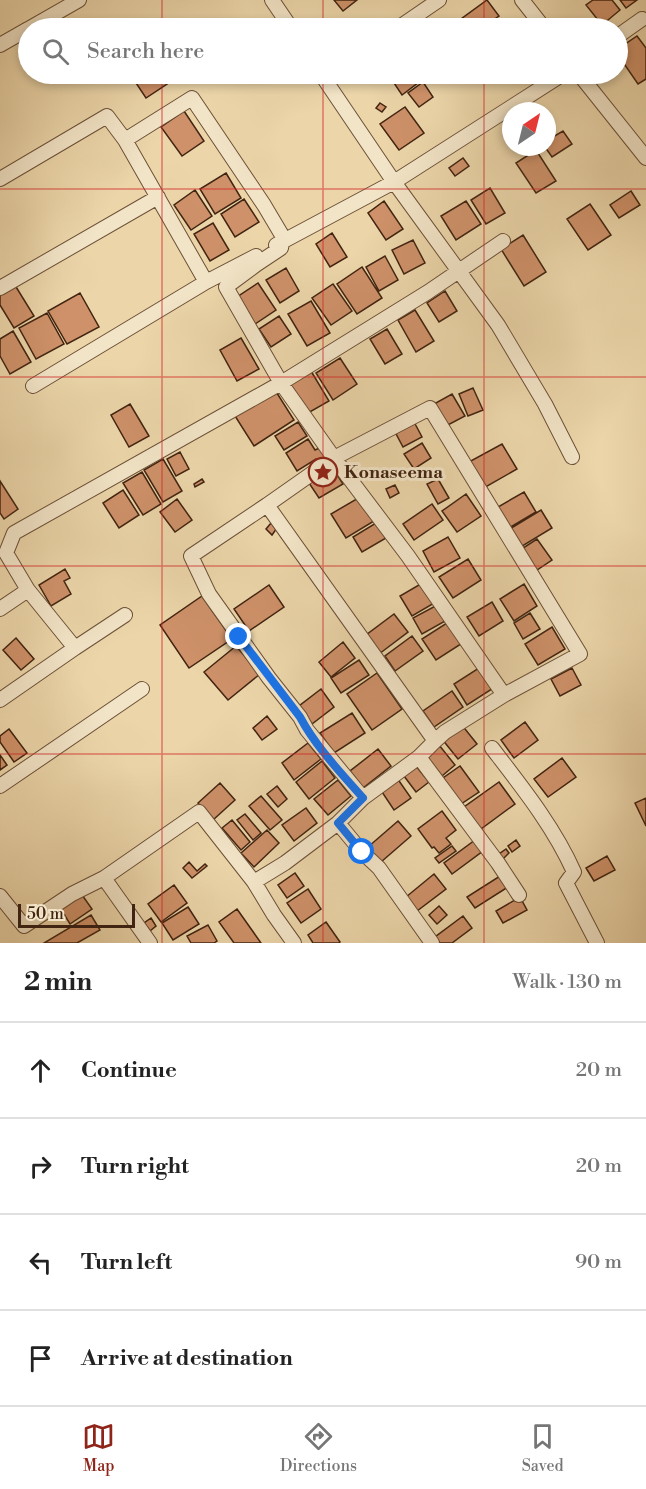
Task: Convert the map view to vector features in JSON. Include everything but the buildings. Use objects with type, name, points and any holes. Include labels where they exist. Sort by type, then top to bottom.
[{"type":"street","points":[[48,18],[79,0]]},
{"type":"street","points":[[272,0],[284,18]]},
{"type":"street","points":[[413,18],[439,0]]},
{"type":"street","points":[[522,0],[536,18]]},
{"type":"street","points":[[628,29],[642,19]]},
{"type":"street","points":[[0,45],[18,35]]},
{"type":"street","points":[[332,84],[394,182],[503,333],[545,404],[572,457]]},
{"type":"street","points":[[33,386],[206,282],[394,182],[547,84]]},
{"type":"street","points":[[587,84],[646,158]]},
{"type":"street","points":[[125,140],[192,98],[283,237],[282,248],[226,287],[281,383],[408,556],[504,695]]},
{"type":"street","points":[[0,179],[107,116],[125,140],[206,282]]},
{"type":"street","points":[[0,288],[158,197]]},
{"type":"street","points":[[75,648],[28,590],[6,553],[14,533],[281,383],[458,272],[503,241]]},
{"type":"street","points":[[254,882],[285,863],[338,823],[363,798],[419,757],[446,732],[504,695],[580,654],[430,408],[334,458],[191,556],[209,594],[233,628],[300,717],[312,737],[363,798]]},
{"type":"street","points":[[267,505],[435,741]]},
{"type":"street","points":[[0,609],[28,590]]},
{"type":"street","points":[[0,700],[125,615]]},
{"type":"street","points":[[0,786],[142,689]]},
{"type":"street","points":[[492,748],[547,824],[567,856],[574,872],[566,883],[597,943]]},
{"type":"street","points":[[419,757],[519,895]]},
{"type":"street","points":[[0,896],[24,926],[72,894],[104,878],[199,812],[254,882],[294,943]]},
{"type":"street","points":[[338,823],[379,868],[432,943]]},
{"type":"street","points":[[104,878],[150,943]]},
{"type":"place","name":"Konaseema","points":[[323,472]]},
{"type":"route","points":[[239,637],[330,760],[363,798],[338,823],[362,852]]}]
